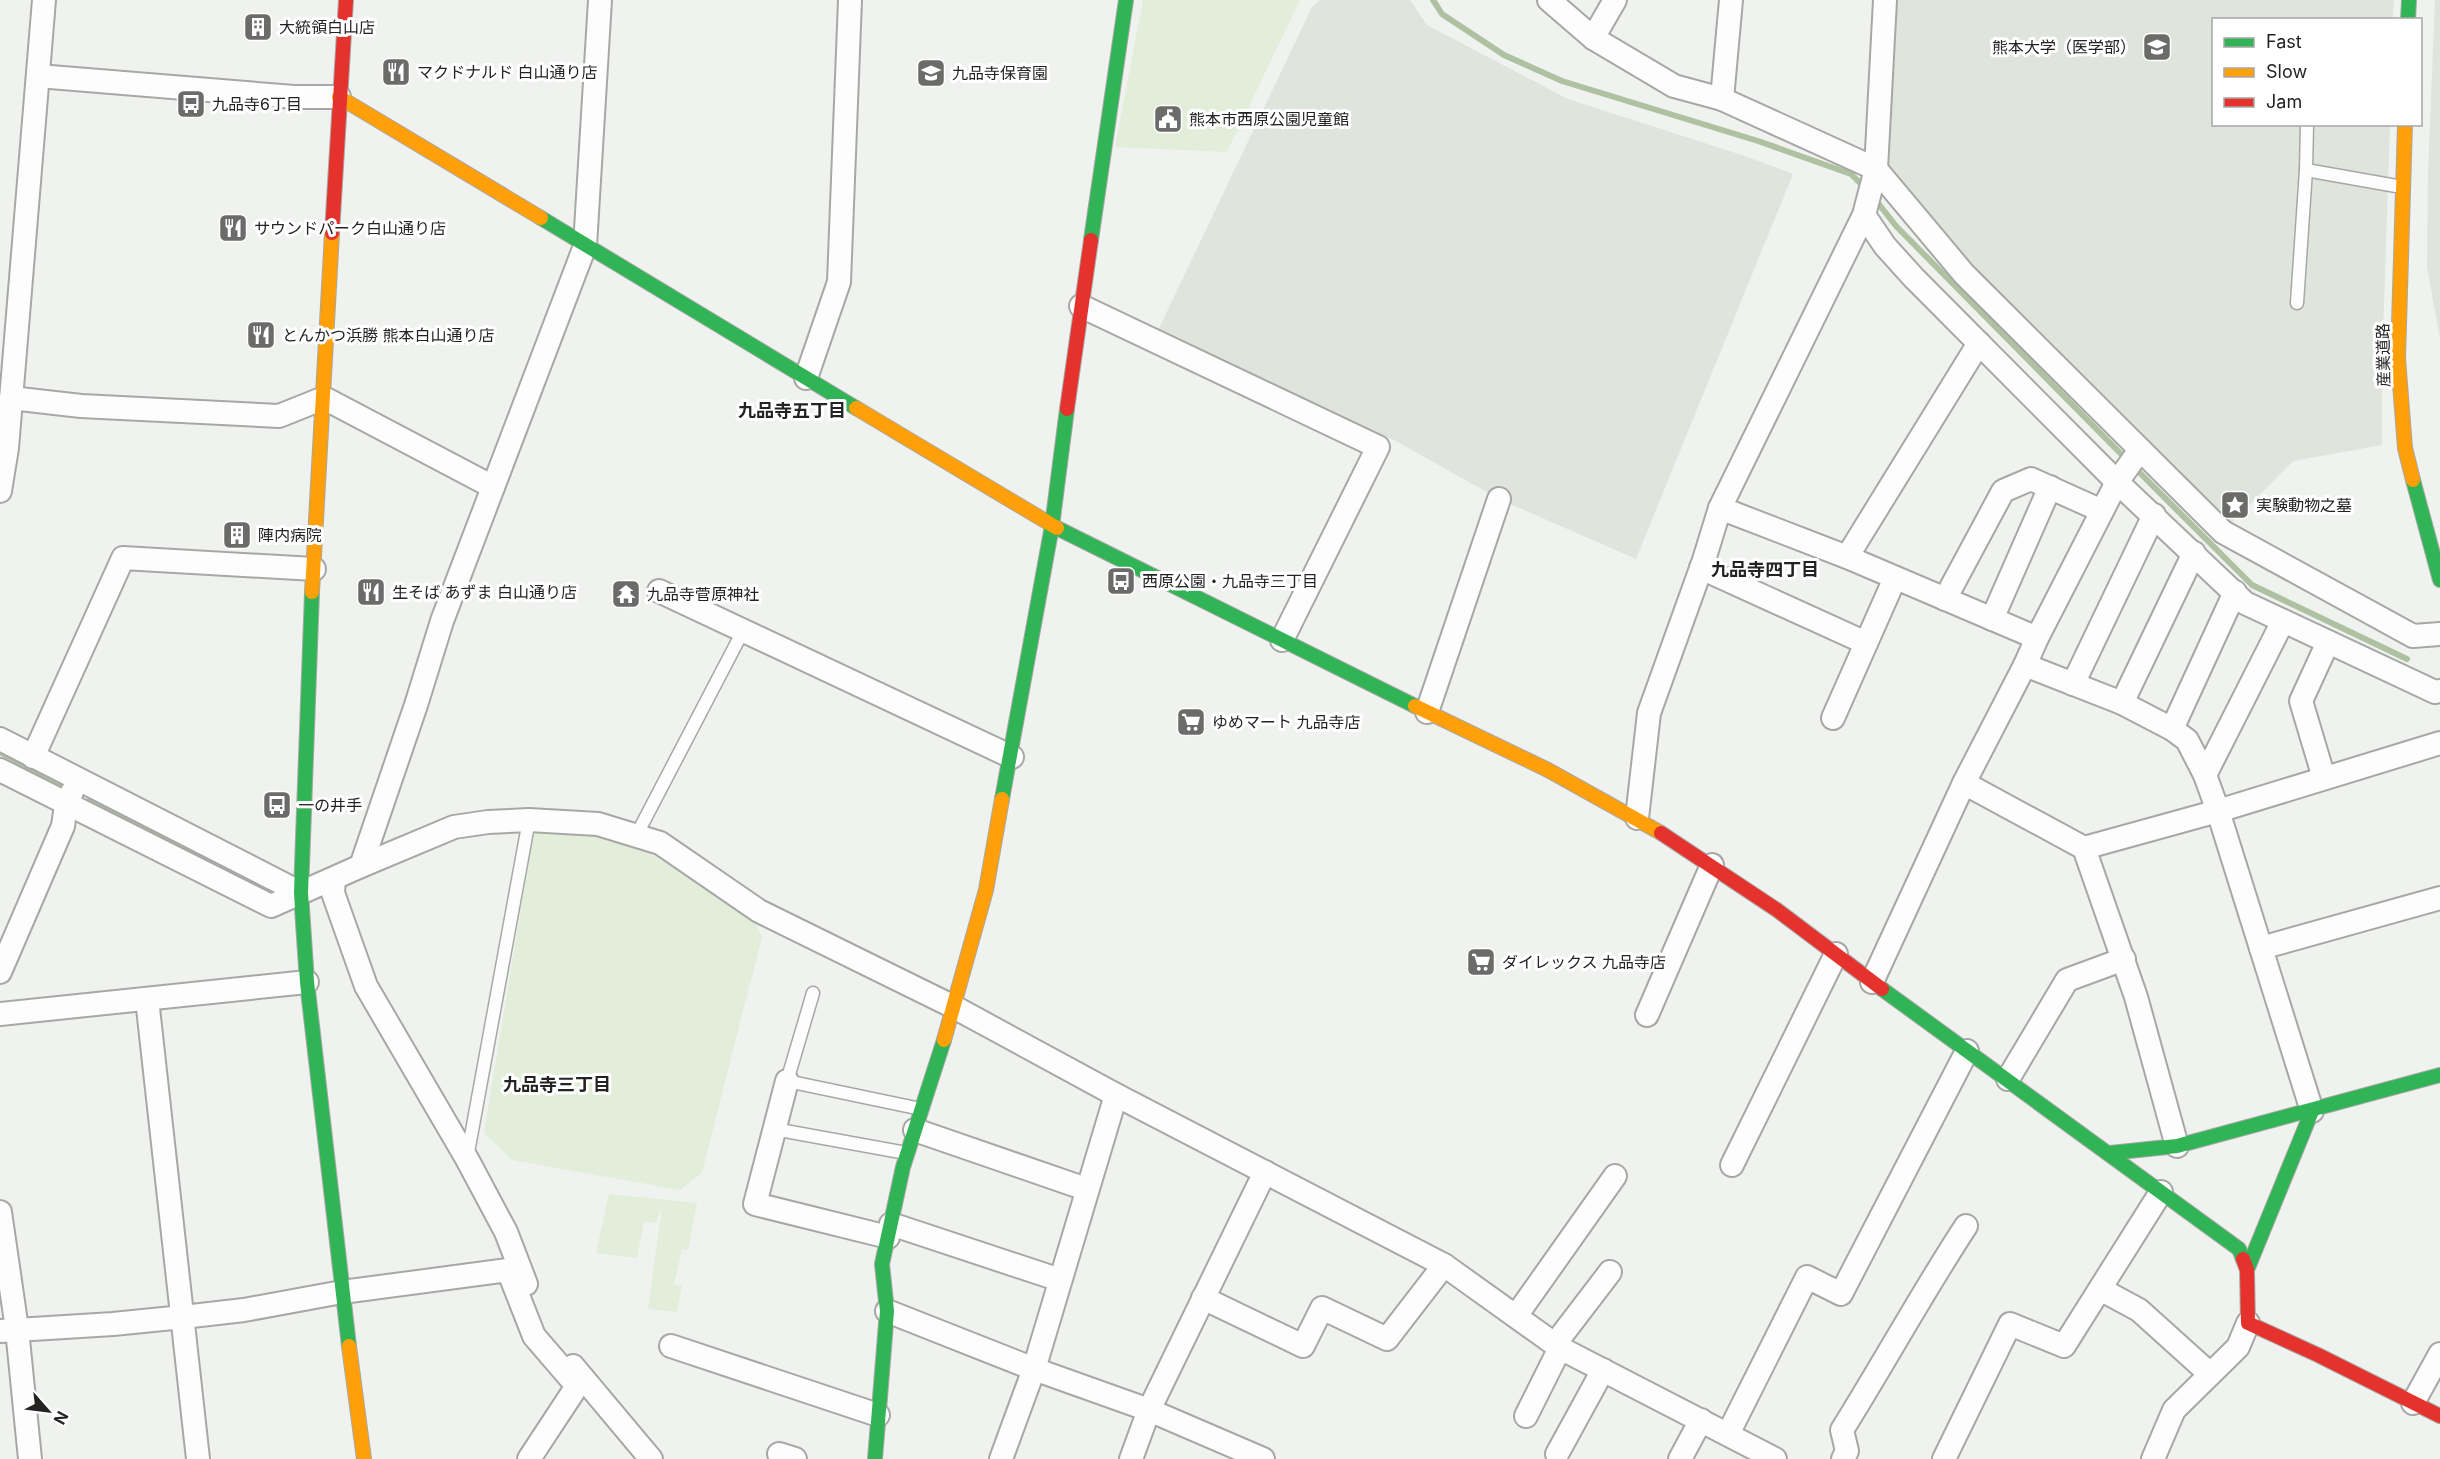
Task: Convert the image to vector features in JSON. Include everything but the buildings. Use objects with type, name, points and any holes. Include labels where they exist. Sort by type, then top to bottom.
[{"type":"street","points":[[0,491],[7,448],[44,0]]},
{"type":"street","points":[[346,0],[314,569],[301,894],[307,982],[342,1292],[364,1459]]},
{"type":"street","points":[[361,866],[442,621],[585,246],[600,0]]},
{"type":"street","points":[[806,378],[839,282],[850,0]]},
{"type":"street","points":[[875,1459],[887,1311],[882,1264],[907,1153],[954,1007],[986,890],[1012,757],[1052,526],[1081,306],[1126,0]]},
{"type":"street","points":[[1549,0],[1593,38],[1674,86],[1722,99],[1876,169],[1964,273],[2223,532],[2413,636],[2440,634]]},
{"type":"street","points":[[1593,38],[1615,0]]},
{"type":"street","points":[[1722,99],[1731,0]]},
{"type":"street","points":[[1637,818],[1649,713],[1720,508],[1864,215],[1876,169],[1885,0]]},
{"type":"street","points":[[2408,18],[2409,0]]},
{"type":"street","points":[[38,76],[294,97],[339,97],[1052,526],[1548,770],[1637,818],[1712,865],[1777,910],[1872,982],[2239,1249],[2247,1270],[2248,1323],[2238,1347],[2174,1410],[2153,1459]]},
{"type":"street","name":"産業道路","points":[[2405,126],[2398,358],[2404,448],[2440,580]]},
{"type":"street","points":[[1864,215],[1885,246],[1979,343],[2117,482],[2245,603],[2435,692],[2440,691]]},
{"type":"street","points":[[1081,306],[1378,447],[1282,640]]},
{"type":"street","points":[[1847,557],[1979,343]]},
{"type":"street","points":[[10,398],[81,406],[279,416],[324,399],[493,487]]},
{"type":"street","points":[[1872,982],[1964,783],[2037,638],[2117,482],[2140,450]]},
{"type":"street","points":[[1945,599],[2003,491],[2031,479],[2102,511]]},
{"type":"street","points":[[1992,619],[2050,487]]},
{"type":"street","points":[[1427,712],[1499,499]]},
{"type":"street","points":[[1720,508],[1847,557],[2037,638]]},
{"type":"street","points":[[2073,684],[2154,515]]},
{"type":"street","points":[[2122,704],[2194,553]]},
{"type":"street","points":[[33,756],[123,558],[314,569]]},
{"type":"street","points":[[1701,568],[1866,644]]},
{"type":"street","points":[[1833,718],[1895,578]]},
{"type":"street","points":[[659,591],[1012,757]]},
{"type":"street","points":[[2172,729],[2235,592]]},
{"type":"street","points":[[2205,775],[2283,621]]},
{"type":"street","points":[[2324,778],[2301,701],[2328,642]]},
{"type":"street","points":[[2025,665],[2122,704],[2172,729],[2187,740],[2205,775],[2312,1111],[2247,1270]]},
{"type":"street","points":[[0,740],[301,894]]},
{"type":"street","points":[[2084,848],[2218,811],[2440,743]]},
{"type":"street","points":[[0,770],[271,906],[454,827],[488,822],[530,820],[598,824],[660,843],[759,911],[954,1007],[1116,1095],[1444,1265],[1557,1346],[1775,1459]]},
{"type":"street","points":[[0,972],[63,826],[66,805],[78,779]]},
{"type":"street","points":[[1964,783],[2084,848],[2124,959],[2177,1146]]},
{"type":"street","points":[[1647,1015],[1712,865]]},
{"type":"street","points":[[334,879],[333,893],[366,986],[467,1159],[506,1232],[545,1332],[651,1459]]},
{"type":"street","points":[[2261,948],[2440,898]]},
{"type":"street","points":[[1732,1165],[1836,954]]},
{"type":"street","points":[[2008,1079],[2067,980],[2124,959]]},
{"type":"street","points":[[0,1014],[307,982]]},
{"type":"street","points":[[147,999],[198,1459]]},
{"type":"street","points":[[1728,1434],[1807,1277],[1841,1294],[1967,1051]]},
{"type":"street","points":[[2110,1153],[2177,1146],[2440,1075]]},
{"type":"street","points":[[787,1081],[754,1204],[890,1230],[1060,1280]]},
{"type":"street","points":[[1001,1459],[1034,1369],[1116,1095]]},
{"type":"street","points":[[918,1120],[1086,1189]]},
{"type":"street","points":[[1131,1459],[1149,1410],[1265,1172]]},
{"type":"street","points":[[1515,1316],[1614,1176]]},
{"type":"street","points":[[1944,1459],[2010,1324],[2064,1346],[2161,1192]]},
{"type":"street","points":[[0,1212],[8,1330],[30,1459]]},
{"type":"street","points":[[1843,1459],[1847,1451],[1842,1430],[1889,1355],[1930,1281],[1966,1226]]},
{"type":"street","points":[[1203,1298],[1303,1346],[1322,1308],[1387,1339],[1444,1265]]},
{"type":"street","points":[[8,1330],[113,1324],[244,1310],[342,1292],[507,1270],[534,1336],[577,1386],[529,1459]]},
{"type":"street","points":[[1526,1416],[1557,1346],[1610,1272]]},
{"type":"street","points":[[2100,1288],[2139,1310],[2210,1374]]},
{"type":"street","points":[[887,1311],[1034,1369],[1149,1410],[1263,1459]]},
{"type":"street","points":[[2248,1323],[2440,1416]]},
{"type":"street","points":[[671,1346],[878,1415]]},
{"type":"street","points":[[2413,1403],[2440,1354]]},
{"type":"street","points":[[1557,1454],[1604,1370]]},
{"type":"street","points":[[1680,1459],[1701,1420]]},
{"type":"lane","points":[[2297,303],[2307,126]]},
{"type":"lane","points":[[2306,170],[2403,187]]},
{"type":"lane","points":[[636,836],[743,631]]},
{"type":"lane","points":[[467,1159],[530,820]]},
{"type":"lane","points":[[813,993],[787,1081],[918,1120]]},
{"type":"lane","points":[[774,1129],[907,1153]]},
{"type":"shaded area","points":[[1320,0],[1410,0],[1427,25],[1568,99],[1748,157],[1793,174],[1636,559],[1499,499],[1394,440],[1153,341],[1312,7]]},
{"type":"shaded area","points":[[1892,0],[2394,0],[2393,18],[2212,18],[2212,126],[2390,126],[2382,365],[2382,445],[2293,461],[2223,532],[1876,169]]},
{"type":"shaded area","points":[[2435,0],[2440,0],[2440,339],[2427,267],[2428,172]]},
{"type":"green space","points":[[1143,0],[1300,0],[1227,152],[1115,147]]},
{"type":"green space","points":[[534,829],[593,834],[638,847],[749,910],[762,937],[702,1173],[680,1190],[512,1160],[484,1133]]},
{"type":"green space","points":[[609,1194],[697,1203],[688,1250],[682,1250],[674,1285],[682,1286],[677,1312],[648,1309],[662,1206],[656,1223],[644,1222],[637,1258],[596,1253]]},
{"type":"waterway","points":[[1433,0],[1442,14],[1504,55],[1562,81],[1758,141],[1851,174],[1865,188]]},
{"type":"waterway","points":[[1874,198],[1896,226],[2127,460]]},
{"type":"waterway","points":[[2134,467],[2252,585],[2407,659]]},
{"type":"waterway","points":[[0,752],[59,783]]},
{"type":"waterway","points":[[90,798],[266,890]]},
{"type":"traffic: fast","points":[[1091,240],[1126,0]]},
{"type":"traffic: fast","points":[[2408,18],[2409,0]]},
{"type":"traffic: fast","points":[[541,218],[856,408]]},
{"type":"traffic: fast","points":[[1002,799],[1052,526],[1067,409]]},
{"type":"traffic: fast","points":[[2413,480],[2440,580]]},
{"type":"traffic: fast","points":[[1057,528],[1415,706]]},
{"type":"traffic: fast","points":[[312,592],[301,893],[307,982],[349,1346]]},
{"type":"traffic: fast","points":[[1882,989],[2239,1249],[2243,1259]]},
{"type":"traffic: fast","points":[[875,1459],[887,1311],[882,1264],[903,1167],[944,1040]]},
{"type":"traffic: fast","points":[[2110,1153],[2177,1146],[2440,1075]]},
{"type":"traffic: fast","points":[[2247,1270],[2312,1111]]},
{"type":"traffic: slow","points":[[339,97],[541,218]]},
{"type":"traffic: slow","points":[[2405,126],[2398,358],[2405,448],[2413,480]]},
{"type":"traffic: slow","points":[[312,592],[332,233]]},
{"type":"traffic: slow","points":[[856,408],[1057,528]]},
{"type":"traffic: slow","points":[[1415,706],[1548,770],[1661,833]]},
{"type":"traffic: slow","points":[[944,1040],[986,890],[1002,799]]},
{"type":"traffic: slow","points":[[349,1346],[364,1459]]},
{"type":"traffic: jam","points":[[332,233],[346,0]]},
{"type":"traffic: jam","points":[[1067,409],[1091,240]]},
{"type":"traffic: jam","points":[[1661,833],[1777,910],[1882,989]]},
{"type":"traffic: jam","points":[[2243,1259],[2247,1270],[2248,1323],[2440,1416]]},
{"type":"place","name":"大統領白山店","points":[[258,27]]},
{"type":"place","name":"熊本大学（医学部）","points":[[2157,47]]},
{"type":"place","name":"マクドナルド 白山通り店","points":[[396,72]]},
{"type":"place","name":"九品寺保育園","points":[[931,73]]},
{"type":"place","name":"九品寺6丁目","points":[[191,104]]},
{"type":"place","name":"熊本市西原公園児童館","points":[[1168,119]]},
{"type":"place","name":"サウンドパーク白山通り店","points":[[233,228]]},
{"type":"place","name":"とんかつ浜勝 熊本白山通り店","points":[[261,335]]},
{"type":"place","name":"実験動物之墓","points":[[2235,505]]},
{"type":"place","name":"陣内病院","points":[[237,535]]},
{"type":"place","name":"西原公園・九品寺三丁目","points":[[1121,581]]},
{"type":"place","name":"生そば あずま 白山通り店","points":[[371,592]]},
{"type":"place","name":"九品寺菅原神社","points":[[626,594]]},
{"type":"place","name":"ゆめマート 九品寺店","points":[[1191,722]]},
{"type":"place","name":"一の井手","points":[[277,805]]},
{"type":"place","name":"ダイレックス 九品寺店","points":[[1481,962]]},
{"type":"district","name":"九品寺五丁目","points":[[792,410]]},
{"type":"district","name":"九品寺四丁目","points":[[1765,569]]},
{"type":"district","name":"九品寺三丁目","points":[[557,1084]]}]
